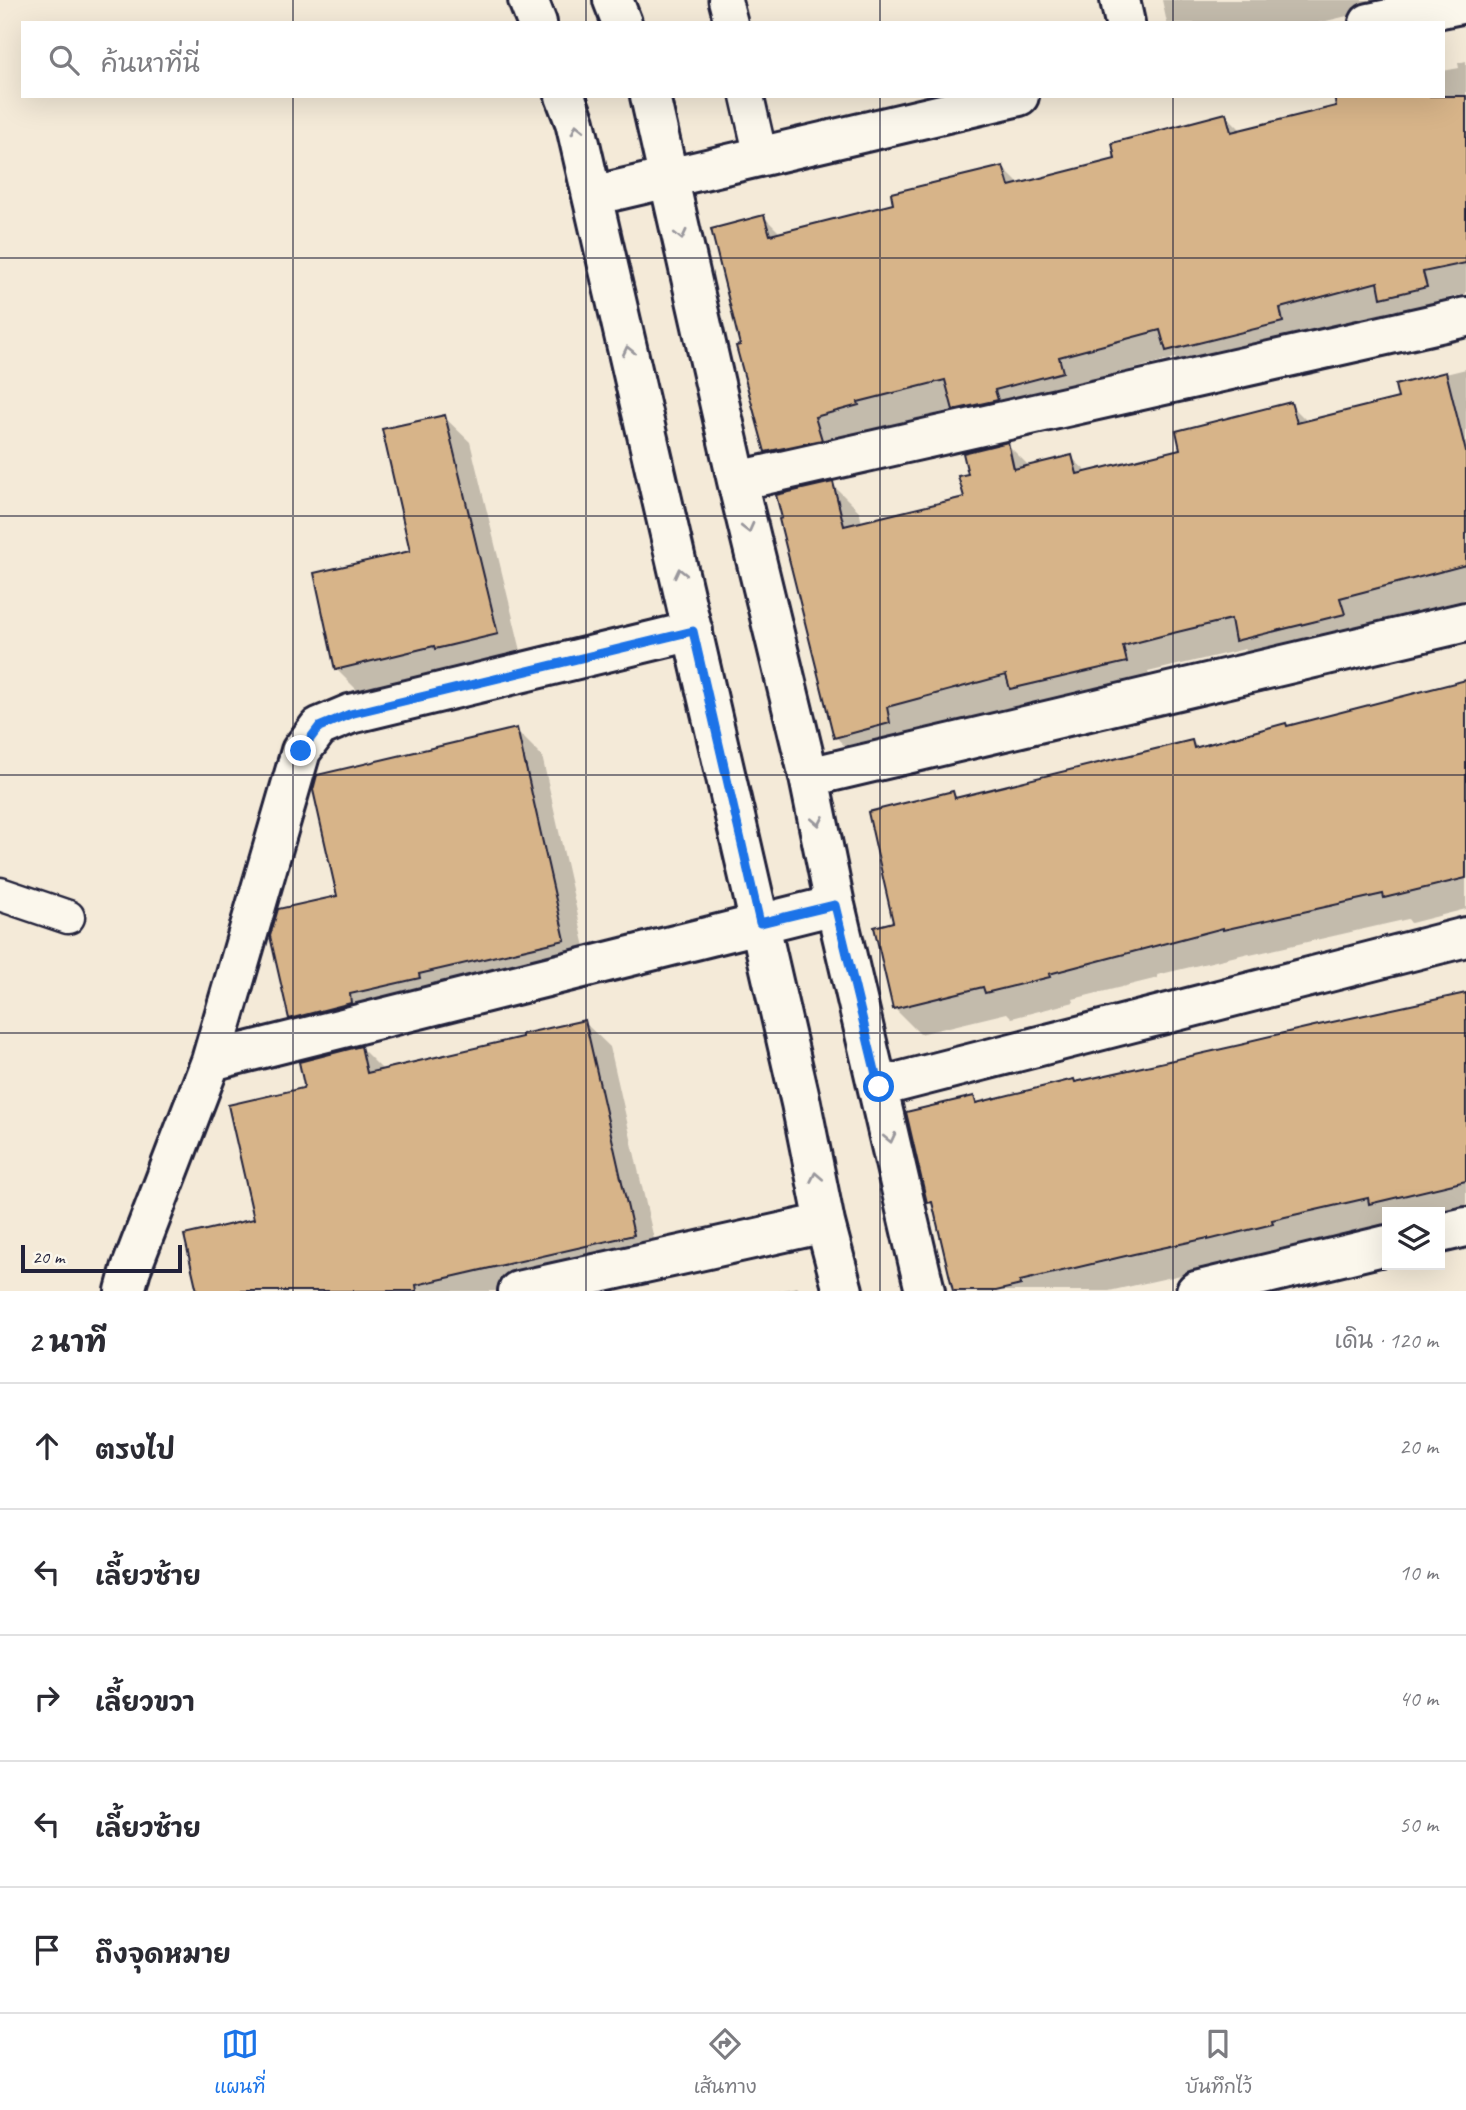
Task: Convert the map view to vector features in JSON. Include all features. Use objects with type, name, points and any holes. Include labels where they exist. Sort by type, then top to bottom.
[{"type":"street","points":[[528,0],[536,21]]},
{"type":"street","points":[[613,0],[621,21]]},
{"type":"street","points":[[1120,0],[1125,21]]},
{"type":"street","points":[[1378,21],[1452,4]]},
{"type":"street","points":[[566,98],[575,122],[693,631],[842,1291]]},
{"type":"street","points":[[650,98],[737,481],[809,777],[835,905],[925,1291]]},
{"type":"street","points":[[592,196],[1011,98]]},
{"type":"street","points":[[737,481],[1466,317]]},
{"type":"street","points":[[809,777],[1466,622]]},
{"type":"street","points":[[125,1291],[211,1061],[301,751],[319,727],[350,714],[693,631]]},
{"type":"street","points":[[211,1061],[835,905]]},
{"type":"street","points":[[879,1087],[1466,937]]},
{"type":"street","points":[[518,1291],[825,1223]]},
{"type":"street","points":[[1445,1232],[1466,1227]]},
{"type":"street","points":[[1196,1291],[1382,1246]]},
{"type":"lane","points":[[725,0],[730,21]]},
{"type":"lane","points":[[747,98],[761,157]]},
{"type":"lane","points":[[0,894],[68,917]]},
{"type":"building","points":[[1466,96],[1466,263],[1423,272],[1427,287],[1381,298],[1378,282],[1280,308],[1283,322],[1166,351],[1160,330],[1059,357],[1063,372],[995,390],[998,400],[953,410],[945,380],[858,402],[859,405],[815,417],[822,440],[765,452],[736,346],[740,345],[711,229],[764,215],[770,235],[893,204],[891,193],[1003,166],[1009,186],[1115,159],[1112,143],[1226,113],[1231,132],[1336,106],[1334,98]]},
{"type":"building","points":[[1446,372],[1466,452],[1466,565],[1340,598],[1345,614],[1235,641],[1231,619],[1123,646],[1127,662],[1010,689],[1006,675],[887,707],[890,723],[834,738],[779,519],[782,518],[776,495],[833,482],[844,526],[964,497],[958,476],[968,474],[963,453],[1008,442],[1014,469],[1072,455],[1077,474],[1180,449],[1176,431],[1291,402],[1297,423],[1398,398],[1395,385]]},
{"type":"building","points":[[445,415],[498,634],[335,670],[314,573],[410,551],[382,429]]},
{"type":"building","points":[[1466,680],[1466,878],[1384,898],[1383,894],[1223,928],[985,993],[983,987],[893,1009],[874,927],[893,922],[868,812],[953,791],[955,798],[1192,740],[1194,748]]},
{"type":"building","points":[[517,728],[565,940],[419,974],[420,978],[350,994],[351,1003],[289,1019],[270,936],[278,909],[337,896],[313,790],[317,775]]},
{"type":"building","points":[[1466,993],[1466,1181],[1369,1204],[1368,1198],[1272,1220],[1273,1224],[1020,1281],[1021,1285],[996,1291],[953,1291],[932,1202],[927,1203],[906,1112],[974,1096],[976,1103],[1074,1079],[1075,1082]]},
{"type":"building","points":[[585,1020],[634,1235],[416,1285],[417,1291],[197,1291],[184,1235],[254,1219],[228,1105],[303,1088],[299,1062],[361,1046],[367,1073]]},
{"type":"route","points":[[301,751],[319,727],[350,714],[693,631],[760,923],[835,905],[879,1087]]}]
